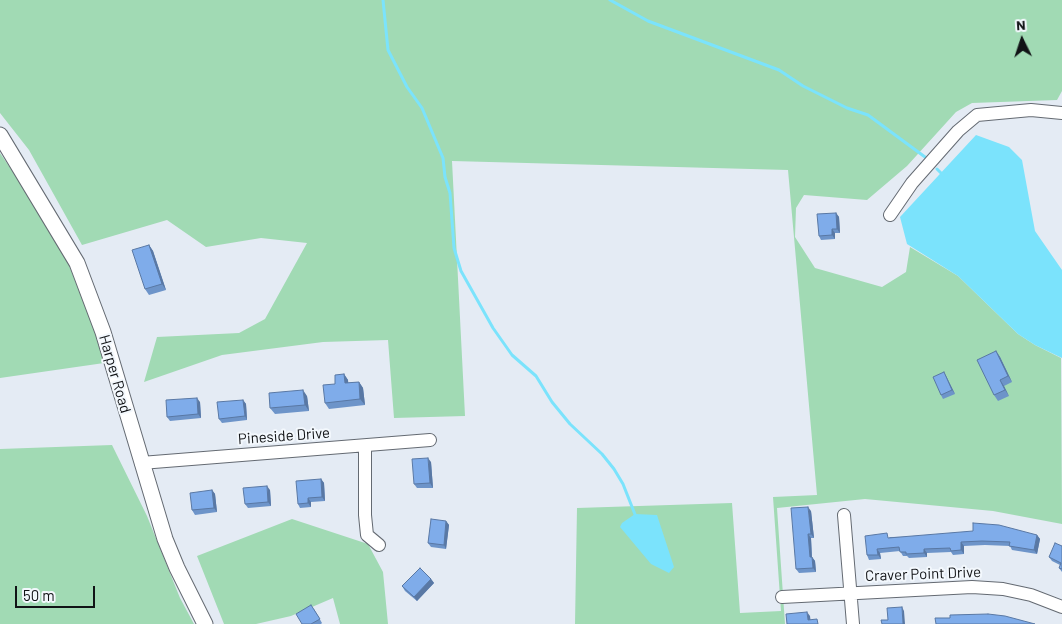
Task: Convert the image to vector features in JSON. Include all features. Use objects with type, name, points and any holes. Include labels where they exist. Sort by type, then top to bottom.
[{"type":"street","points":[[890,214],[912,183],[958,130],[977,114],[1031,110],[1062,113]]},
{"type":"street","name":"Harper Road","points":[[0,135],[77,263],[103,332],[141,463],[177,568],[205,624]]},
{"type":"street","name":"Pineside Drive","points":[[141,463],[430,440]]},
{"type":"street","points":[[365,446],[365,515],[367,535],[379,545]]},
{"type":"street","points":[[844,515],[854,624]]},
{"type":"street","name":"Craver Point Drive","points":[[782,597],[972,587],[1003,589],[1031,595],[1062,607]]},
{"type":"green space","points":[[0,0],[1062,0],[1062,91],[1057,100],[972,103],[956,112],[907,166],[867,200],[804,195],[796,208],[795,237],[815,268],[882,287],[906,272],[910,247],[958,276],[1018,334],[1061,358],[1062,524],[993,511],[865,499],[777,508],[785,624],[575,624],[577,508],[732,503],[740,613],[781,611],[773,497],[817,495],[788,170],[452,161],[465,416],[394,418],[388,340],[323,342],[222,355],[144,382],[157,337],[239,333],[265,319],[307,243],[261,238],[206,247],[167,220],[82,245],[29,150],[0,113]]},
{"type":"green space","points":[[0,153],[41,213],[65,255],[94,329],[104,363],[0,378]]},
{"type":"green space","points":[[112,445],[147,516],[180,598],[194,624],[0,624],[0,449]]},
{"type":"green space","points":[[292,519],[368,544],[383,572],[388,624],[340,624],[333,598],[291,616],[256,624],[224,624],[197,556]]},
{"type":"water","points":[[976,135],[1009,147],[1022,160],[1035,231],[1062,270],[1062,358],[1035,345],[1018,334],[958,276],[907,244],[900,217]]},
{"type":"water","points":[[635,514],[657,515],[674,567],[669,573],[651,564],[620,527],[622,523]]},
{"type":"building","points":[[836,213],[837,229],[832,229],[832,235],[819,236],[817,214]]},
{"type":"building","points":[[149,245],[162,284],[145,289],[132,250]]},
{"type":"building","points":[[996,351],[1008,376],[1000,380],[1005,390],[994,395],[977,360]]},
{"type":"building","points":[[944,372],[952,390],[941,395],[933,377]]},
{"type":"building","points":[[344,374],[345,383],[359,382],[360,399],[325,403],[323,385],[335,384],[335,375]]},
{"type":"building","points":[[303,390],[305,405],[270,408],[269,393]]},
{"type":"building","points":[[197,398],[198,414],[167,417],[166,400]]},
{"type":"building","points":[[243,400],[245,416],[219,419],[217,402]]},
{"type":"building","points":[[428,458],[430,483],[414,484],[412,459]]},
{"type":"building","points":[[321,479],[322,497],[308,498],[308,503],[298,504],[296,481]]},
{"type":"building","points":[[267,486],[268,502],[245,504],[243,488]]},
{"type":"building","points":[[212,490],[214,508],[192,510],[190,493]]},
{"type":"building","points":[[808,507],[811,534],[808,534],[813,568],[796,569],[791,508]]},
{"type":"building","points":[[431,519],[446,521],[444,545],[428,543]]},
{"type":"building","points":[[973,523],[999,525],[1037,535],[1034,550],[1009,546],[1010,542],[982,541],[961,542],[961,550],[951,551],[950,548],[924,549],[924,553],[906,554],[906,552],[900,552],[899,547],[877,549],[878,555],[867,555],[865,536],[887,533],[888,538],[973,531]]},
{"type":"building","points":[[1055,543],[1062,546],[1062,569],[1059,568],[1061,563],[1049,557]]},
{"type":"building","points":[[420,568],[431,579],[414,597],[402,586]]},
{"type":"building","points":[[311,605],[320,619],[311,624],[302,624],[296,614]]},
{"type":"building","points":[[902,607],[903,624],[882,624],[881,620],[888,620],[887,608]]},
{"type":"building","points":[[807,612],[808,620],[817,619],[818,624],[787,624],[786,614]]},
{"type":"building","points":[[988,614],[1005,616],[1035,624],[936,624],[935,618],[950,618],[950,615]]},
{"type":"waterway","points":[[383,0],[388,50],[407,87],[422,108],[443,158],[445,177],[450,193],[454,248],[461,271],[493,328],[512,355],[536,376],[552,402],[570,424],[602,454],[614,469],[623,484],[636,517]]},
{"type":"waterway","points":[[610,0],[648,21],[779,70],[803,86],[847,108],[868,115],[925,157]]},
{"type":"waterway","points":[[937,169],[943,175]]}]
